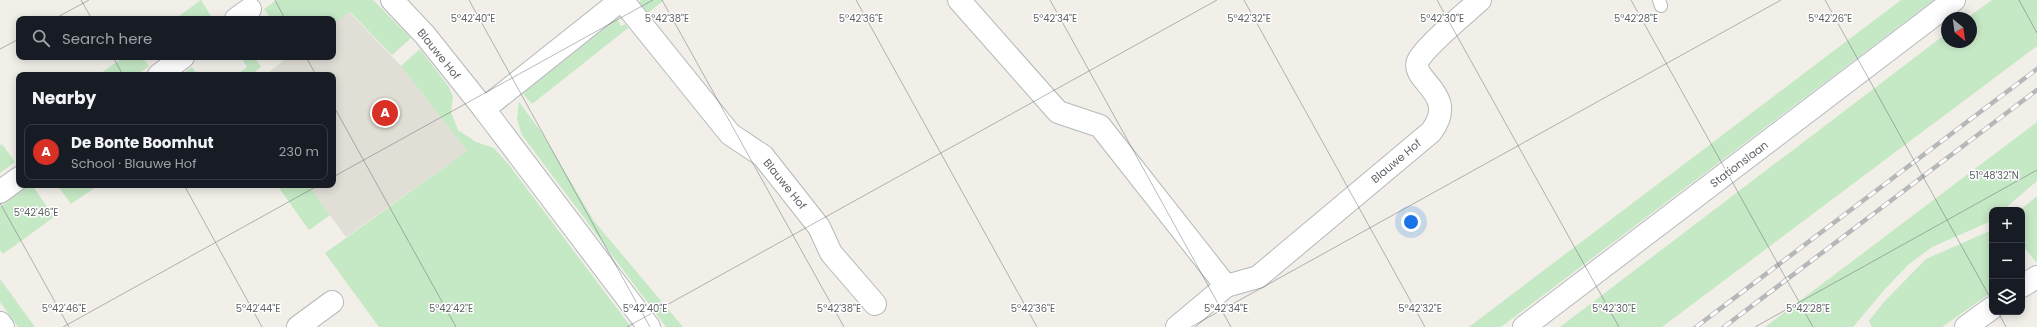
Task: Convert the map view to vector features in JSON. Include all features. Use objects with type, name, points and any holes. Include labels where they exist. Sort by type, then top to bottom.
[{"type":"street","name":"Blauwe Hof","points":[[392,0],[425,35],[484,109],[649,327]]},
{"type":"street","name":"Blauwe Hof","points":[[484,109],[622,0],[730,134],[763,156],[819,227],[832,253],[875,304]]},
{"type":"street","points":[[959,0],[1058,112],[1100,126],[1226,286]]},
{"type":"street","name":"Blauwe Hof","points":[[1177,327],[1226,286],[1258,277],[1431,132],[1437,124],[1440,116],[1440,106],[1438,97],[1418,70],[1418,62],[1428,48],[1480,0]]},
{"type":"street","name":"Stationslaan","points":[[1524,327],[1954,0]]},
{"type":"street","points":[[163,72],[179,60]]},
{"type":"street","points":[[0,192],[16,180]]},
{"type":"street","points":[[2025,284],[2037,277]]},
{"type":"street","points":[[298,327],[332,302]]},
{"type":"street","points":[[1966,327],[1989,310]]},
{"type":"street","points":[[0,323],[3,327]]},
{"type":"shaded area","points":[[349,12],[401,66],[467,151],[346,237],[310,188],[336,188],[336,72],[270,72],[284,60],[336,60],[336,22]]},
{"type":"green space","points":[[201,0],[211,16],[179,16]]},
{"type":"green space","points":[[277,0],[373,0],[411,38],[392,55],[350,12],[336,22],[336,16],[269,16],[264,9]]},
{"type":"green space","points":[[641,0],[664,0],[648,13],[639,2]]},
{"type":"green space","points":[[1901,0],[1934,0],[1501,327],[1469,327]]},
{"type":"green space","points":[[1992,0],[2037,0],[2037,46],[1662,327],[1560,327],[1941,38],[1941,48],[1977,48],[1977,12],[1975,12]]},
{"type":"green space","points":[[617,19],[621,26],[625,24],[628,28],[532,104],[523,94],[527,90]]},
{"type":"green space","points":[[420,49],[449,87],[453,97],[451,112],[458,130],[476,142],[494,148],[509,165],[631,327],[379,327],[325,253],[467,151],[401,66]]},
{"type":"green space","points":[[120,60],[144,60],[149,66],[140,72],[102,72]]},
{"type":"green space","points":[[243,60],[256,60],[261,67],[255,72],[240,72],[247,67]]},
{"type":"green space","points":[[192,67],[196,72],[185,72]]},
{"type":"green space","points":[[519,102],[542,133],[594,221],[683,327],[666,327],[522,135],[517,120]]},
{"type":"green space","points":[[2037,122],[2037,181],[2007,207],[1989,207],[1989,222],[1932,247],[1909,264],[1885,289],[1853,327],[1765,327]]},
{"type":"green space","points":[[2,144],[15,162],[0,173],[0,146]]},
{"type":"green space","points":[[26,188],[34,188],[54,217],[3,254],[0,250],[0,207]]},
{"type":"green space","points":[[59,188],[95,188],[71,204]]},
{"type":"green space","points":[[279,188],[310,188],[330,215],[309,230]]},
{"type":"green space","points":[[2037,196],[2036,262],[2025,249],[2025,207],[2024,207]]},
{"type":"green space","points":[[1989,231],[1989,294],[1942,327],[1872,327],[1869,321],[1883,303],[1926,259]]},
{"type":"green space","points":[[0,279],[35,327],[18,327],[0,302]]},
{"type":"railway","points":[[1696,327],[2037,69]]},
{"type":"railway","points":[[1724,327],[2037,90]]},
{"type":"place","name":"De Bonte Boomhut","points":[[385,113]]}]
